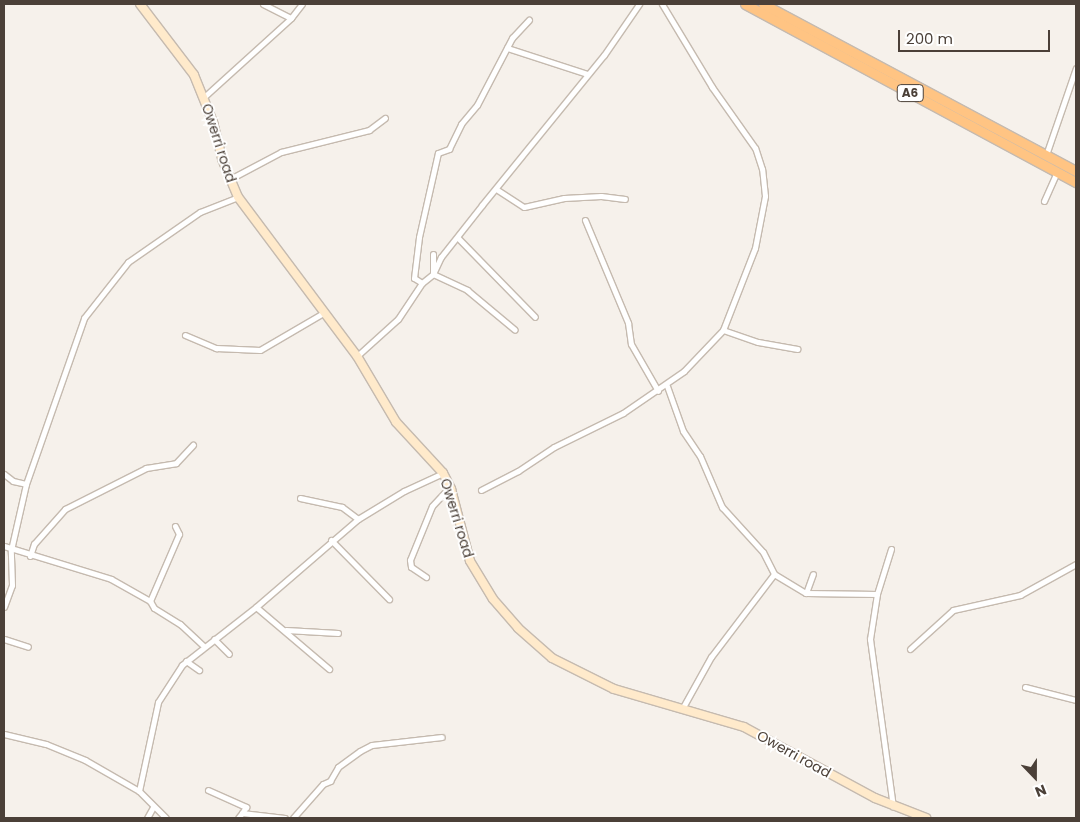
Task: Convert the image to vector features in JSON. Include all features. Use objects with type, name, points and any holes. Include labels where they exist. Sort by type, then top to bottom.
[{"type":"highway","name":"A6","points":[[745,4],[1076,182]]},
{"type":"highway","name":"A6","points":[[763,4],[1076,171]]},
{"type":"main road","name":"Owerri road","points":[[140,4],[187,64],[204,97],[230,179],[238,197],[358,356],[396,422],[443,473],[450,487],[470,562],[493,599],[523,634],[552,658],[614,689],[744,727],[893,807],[926,818]]},
{"type":"street","points":[[263,4],[291,18]]},
{"type":"street","points":[[204,97],[291,18],[302,4]]},
{"type":"street","points":[[358,356],[398,319],[422,283],[433,274],[442,257],[586,74],[604,55],[639,4]]},
{"type":"street","points":[[481,490],[666,386],[723,330],[754,248],[765,196],[762,169],[755,148],[712,87],[662,4]]},
{"type":"street","points":[[422,283],[414,278],[419,237],[438,153],[449,149],[507,48],[529,20]]},
{"type":"street","points":[[507,48],[586,74]]},
{"type":"street","points":[[1046,155],[1076,68]]},
{"type":"street","points":[[230,179],[281,152],[369,130],[385,118]]},
{"type":"street","points":[[1044,201],[1057,172]]},
{"type":"street","points":[[496,189],[524,207],[564,198],[601,196],[625,199]]},
{"type":"street","points":[[4,607],[14,575],[11,550],[26,484],[88,311],[128,262],[200,212],[238,197]]},
{"type":"street","points":[[585,220],[628,323],[631,344],[658,391]]},
{"type":"street","points":[[458,238],[534,317]]},
{"type":"street","points":[[433,254],[433,274]]},
{"type":"street","points":[[433,274],[467,290],[515,330]]},
{"type":"street","points":[[185,335],[216,348],[260,350],[325,312]]},
{"type":"street","points":[[723,330],[758,342],[797,348]]},
{"type":"street","points":[[666,386],[683,430],[700,456],[706,477],[722,507],[763,552],[774,574],[806,592],[877,594]]},
{"type":"street","points":[[30,556],[34,544],[65,509],[146,468],[176,463],[193,445]]},
{"type":"street","points":[[139,791],[158,702],[170,680],[186,661],[256,607],[331,540],[358,519],[404,490],[443,473]]},
{"type":"street","points":[[4,474],[13,481],[26,484]]},
{"type":"street","points":[[426,578],[411,567],[410,560],[432,506],[450,487]]},
{"type":"street","points":[[300,498],[342,507],[358,519]]},
{"type":"street","points":[[150,601],[179,534],[175,526]]},
{"type":"street","points":[[331,540],[390,599]]},
{"type":"street","points":[[4,546],[11,550],[111,580],[150,601],[154,608],[180,624],[204,646]]},
{"type":"street","points":[[891,549],[877,594],[870,639],[893,807]]},
{"type":"street","points":[[910,649],[953,610],[1020,595],[1076,564]]},
{"type":"street","points":[[682,709],[711,657],[774,574]]},
{"type":"street","points":[[806,592],[813,574]]},
{"type":"street","points":[[256,607],[262,615],[286,630],[329,669]]},
{"type":"street","points":[[286,630],[338,633]]},
{"type":"street","points":[[4,639],[28,647]]},
{"type":"street","points":[[214,639],[229,654]]},
{"type":"street","points":[[186,661],[199,670]]},
{"type":"street","points":[[1025,688],[1076,700]]},
{"type":"street","points":[[4,734],[73,754],[139,791],[166,818]]},
{"type":"street","points":[[293,818],[322,784],[330,781],[338,767],[360,751],[372,745],[442,737]]},
{"type":"street","points":[[208,790],[246,807],[240,816]]},
{"type":"street","points":[[147,818],[154,808]]},
{"type":"street","points":[[240,816],[285,818]]}]
